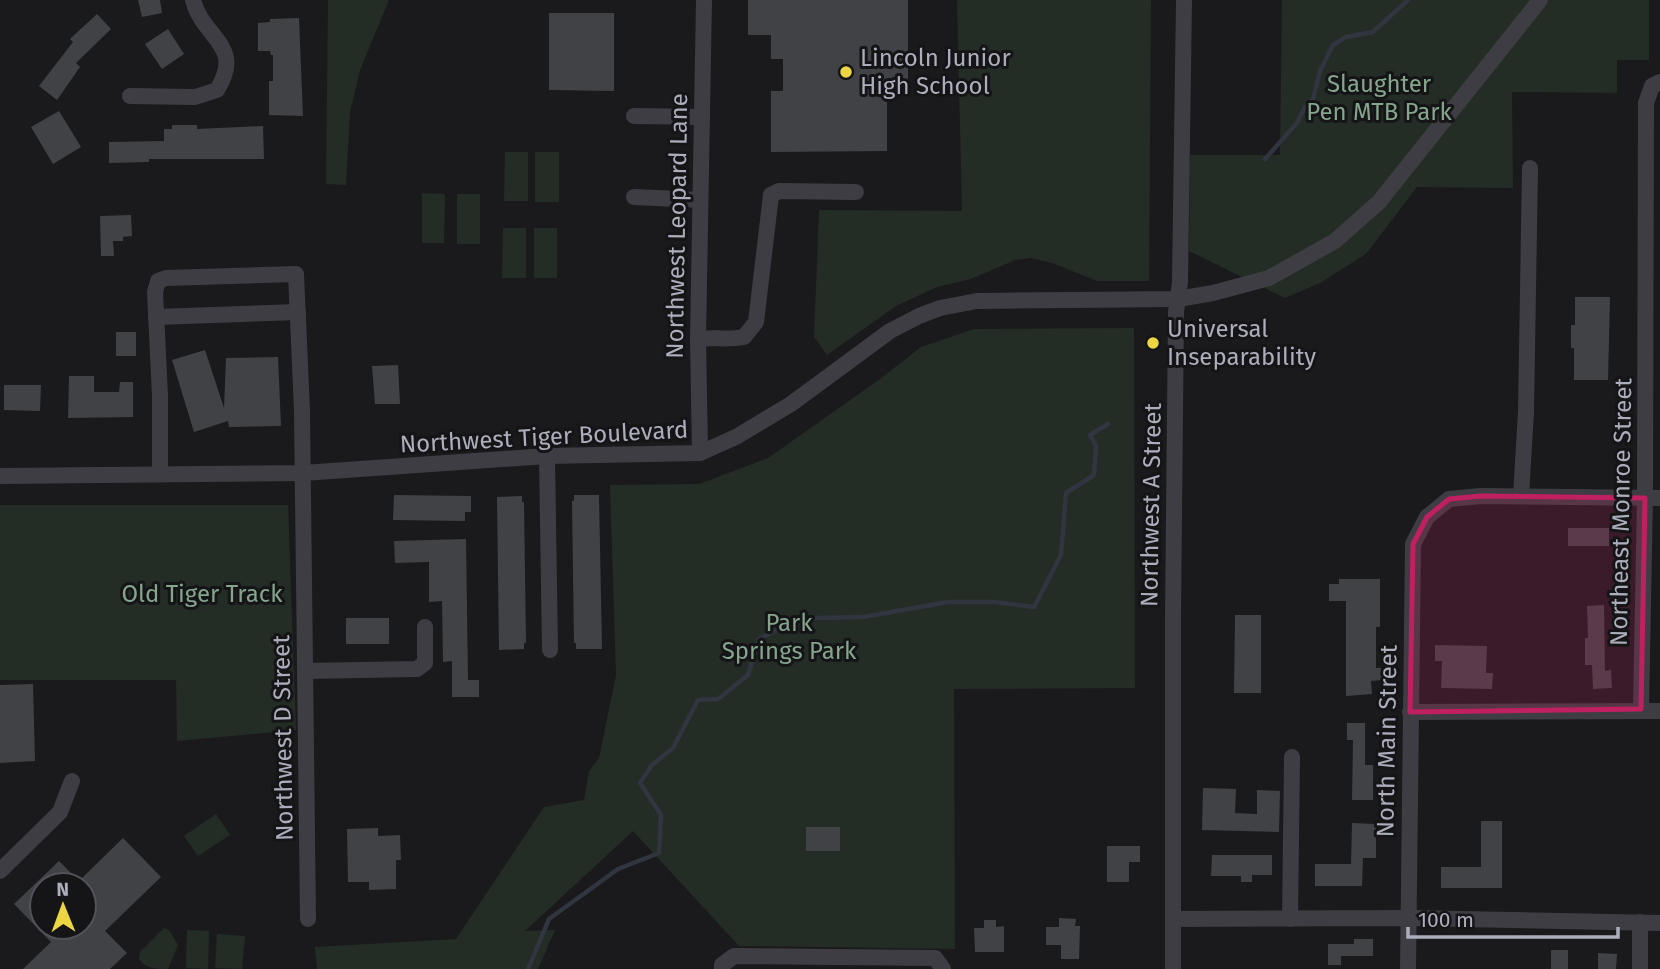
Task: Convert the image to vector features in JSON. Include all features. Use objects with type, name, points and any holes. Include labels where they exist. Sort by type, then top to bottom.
[{"type":"street","points":[[130,96],[195,97],[217,90],[226,75],[225,49],[197,15],[193,0]]},
{"type":"street","name":"Northwest Leopard Lane","points":[[700,453],[698,339],[704,0]]},
{"type":"street","name":"Northwest A Street","points":[[1172,969],[1176,312],[1184,0]]},
{"type":"street","name":"Northwest Tiger Boulevard","points":[[0,475],[303,473],[547,456],[700,453],[736,437],[791,404],[890,331],[940,308],[976,301],[1178,299],[1269,278],[1335,241],[1379,202],[1540,0]]},
{"type":"street","name":"Northeast Monroe Street","points":[[1642,709],[1653,498],[1646,103],[1656,84]]},
{"type":"street","points":[[634,116],[701,117]]},
{"type":"street","points":[[1530,168],[1526,412],[1521,496],[1653,498]]},
{"type":"street","points":[[698,339],[708,337],[726,340],[744,337],[756,322],[771,195],[779,191],[856,192]]},
{"type":"street","points":[[634,197],[700,200]]},
{"type":"street","name":"Northwest D Street","points":[[156,317],[155,292],[158,281],[166,278],[296,274],[303,473],[308,919]]},
{"type":"street","points":[[160,474],[156,317],[298,312]]},
{"type":"street","points":[[547,456],[550,650]]},
{"type":"street","name":"North Main Street","points":[[1408,969],[1413,544],[1427,517],[1450,499],[1521,496]]},
{"type":"street","points":[[305,671],[417,670],[425,663],[425,627]]},
{"type":"street","points":[[1410,712],[1660,711]]},
{"type":"street","points":[[1290,919],[1293,757]]},
{"type":"street","points":[[0,871],[60,812],[72,781]]},
{"type":"street","points":[[1173,919],[1408,918],[1660,923]]},
{"type":"street","points":[[1640,922],[1640,969]]},
{"type":"street","points":[[722,969],[722,965],[734,956],[939,963]]},
{"type":"highlighted area","points":[[1480,496],[1645,498],[1641,709],[1410,712],[1413,544],[1427,517],[1449,499]]},
{"type":"green space","points":[[328,0],[389,0],[360,70],[350,112],[346,185],[326,184]]},
{"type":"green space","points":[[957,0],[1151,0],[1149,281],[1097,281],[1052,263],[1031,258],[1015,260],[971,279],[937,287],[896,306],[827,355],[814,337],[819,210],[962,211]]},
{"type":"green space","name":"Slaughter Pen MTB Park","points":[[1282,0],[1649,0],[1649,60],[1617,60],[1617,93],[1512,92],[1513,188],[1417,187],[1366,254],[1320,283],[1285,298],[1189,251],[1190,155],[1280,155]]},
{"type":"green space","points":[[505,152],[528,152],[528,201],[504,201]]},
{"type":"green space","points":[[535,152],[559,152],[559,202],[535,202]]},
{"type":"green space","points":[[422,193],[445,194],[444,243],[422,243]]},
{"type":"green space","points":[[457,194],[480,194],[480,244],[457,244]]},
{"type":"green space","points":[[503,228],[526,228],[526,278],[502,278]]},
{"type":"green space","points":[[534,228],[557,228],[557,278],[534,278]]},
{"type":"green space","name":"Park Springs Park","points":[[1134,328],[1135,688],[954,689],[955,949],[739,946],[633,831],[525,931],[555,930],[538,969],[317,969],[315,947],[456,939],[544,807],[584,800],[589,771],[599,758],[616,675],[610,485],[699,484],[768,458],[921,347],[974,329]]},
{"type":"green space","name":"Old Tiger Track","points":[[0,505],[288,505],[296,730],[177,741],[176,680],[0,680]]},
{"type":"green space","points":[[216,814],[230,835],[198,856],[184,836]]},
{"type":"green space","points":[[164,928],[169,930],[178,945],[168,969],[148,967],[139,959],[140,952]]},
{"type":"green space","points":[[187,930],[209,931],[208,969],[186,968]]},
{"type":"green space","points":[[217,934],[245,936],[242,969],[215,968]]},
{"type":"building","points":[[138,0],[160,0],[162,13],[142,17]]},
{"type":"building","name":"Lincoln Junior High School","points":[[748,0],[908,0],[908,86],[887,86],[887,151],[771,152],[771,91],[783,91],[783,59],[771,59],[771,35],[748,35]]},
{"type":"building","points":[[549,13],[614,13],[614,91],[549,90]]},
{"type":"building","points":[[97,14],[111,29],[76,63],[80,67],[57,100],[39,86],[73,42],[70,39]]},
{"type":"building","points":[[299,18],[303,116],[269,115],[269,81],[273,81],[273,55],[270,51],[258,51],[258,23],[270,22],[270,19]]},
{"type":"building","points":[[168,29],[184,54],[162,69],[145,44]]},
{"type":"building","points":[[59,111],[81,147],[53,164],[31,127]]},
{"type":"building","points":[[172,125],[197,125],[197,129],[263,126],[264,159],[149,159],[149,162],[109,163],[109,142],[164,141],[164,129],[172,129]]},
{"type":"building","points":[[131,215],[132,236],[123,237],[123,241],[113,241],[114,256],[101,256],[100,216]]},
{"type":"building","points":[[1575,297],[1610,297],[1608,380],[1574,380],[1571,325],[1575,325]]},
{"type":"building","points":[[116,332],[136,332],[136,356],[116,356]]},
{"type":"building","points":[[205,350],[224,408],[226,358],[278,357],[281,426],[229,427],[228,421],[194,432],[172,360]]},
{"type":"building","points":[[398,365],[400,404],[375,404],[372,366]]},
{"type":"building","points":[[69,376],[94,376],[94,392],[119,392],[120,382],[133,382],[133,417],[68,418]]},
{"type":"building","points":[[4,385],[41,385],[40,411],[4,410]]},
{"type":"building","points":[[394,495],[471,496],[471,512],[465,512],[465,521],[393,520]]},
{"type":"building","points":[[574,495],[599,495],[602,649],[576,649],[574,643]]},
{"type":"building","points":[[522,496],[526,643],[524,649],[499,650],[497,497]]},
{"type":"building","points":[[1568,528],[1609,528],[1609,546],[1568,546]]},
{"type":"building","points":[[466,539],[468,680],[479,680],[479,697],[452,697],[452,661],[443,662],[442,601],[429,602],[429,562],[395,563],[394,541]]},
{"type":"building","points":[[1339,579],[1380,579],[1380,627],[1376,627],[1376,668],[1381,668],[1382,680],[1371,681],[1372,694],[1346,696],[1346,601],[1329,601],[1329,584],[1339,584]]},
{"type":"building","points":[[1604,605],[1605,671],[1611,670],[1612,688],[1593,689],[1592,665],[1585,665],[1587,606]]},
{"type":"building","points":[[1235,615],[1261,615],[1261,693],[1234,693]]},
{"type":"building","points":[[346,618],[389,618],[389,644],[346,644]]},
{"type":"building","points":[[1435,645],[1487,646],[1486,673],[1493,673],[1492,689],[1441,688],[1442,661],[1435,661]]},
{"type":"building","points":[[33,684],[35,761],[0,763],[0,685]]},
{"type":"building","points":[[1347,723],[1365,723],[1365,765],[1373,765],[1373,800],[1352,800],[1353,740],[1347,740]]},
{"type":"building","points":[[1203,788],[1236,789],[1235,813],[1257,814],[1257,790],[1280,791],[1279,832],[1202,830]]},
{"type":"building","points":[[1481,821],[1502,821],[1502,888],[1441,888],[1441,867],[1481,867]]},
{"type":"building","points":[[1352,823],[1376,824],[1376,858],[1363,858],[1362,886],[1315,886],[1315,864],[1351,864]]},
{"type":"building","points":[[806,827],[840,827],[840,851],[806,851]]},
{"type":"building","points":[[378,828],[378,836],[400,835],[401,860],[396,860],[396,889],[369,890],[369,882],[348,882],[347,829]]},
{"type":"building","points":[[123,838],[161,877],[105,931],[127,953],[110,969],[23,969],[51,942],[98,941],[98,871],[89,871]]},
{"type":"building","points":[[1107,846],[1140,846],[1140,862],[1129,862],[1129,882],[1107,882]]},
{"type":"building","points":[[1212,855],[1272,855],[1272,875],[1252,875],[1252,882],[1241,882],[1241,876],[1211,876]]},
{"type":"building","points":[[59,861],[69,871],[49,871]]},
{"type":"building","points":[[28,891],[28,918],[14,904]]},
{"type":"building","points":[[1059,918],[1076,919],[1075,926],[1080,926],[1079,959],[1061,959],[1061,945],[1046,945],[1046,927],[1059,927]]},
{"type":"building","points":[[984,920],[996,920],[996,927],[1004,926],[1004,952],[975,952],[974,928],[984,928]]},
{"type":"building","points":[[1354,939],[1373,939],[1373,956],[1341,956],[1341,965],[1328,965],[1328,944],[1354,944]]},
{"type":"building","points":[[1551,950],[1568,950],[1568,969],[1551,969]]},
{"type":"building","points":[[1598,953],[1617,954],[1616,969],[1598,969]]},
{"type":"waterway","points":[[1265,159],[1297,123],[1305,107],[1313,99],[1320,71],[1333,45],[1346,37],[1373,32],[1408,0]]},
{"type":"waterway","points":[[528,969],[549,919],[618,869],[659,853],[661,815],[640,783],[652,765],[673,748],[698,700],[718,699],[748,675],[759,639],[778,629],[816,618],[863,617],[948,602],[994,602],[1034,607],[1061,555],[1066,493],[1094,475],[1096,446],[1090,435],[1108,424]]},
{"type":"place","name":"Lincoln Junior High School","points":[[846,72]]},
{"type":"place","name":"Universal Inseparability","points":[[1153,343]]}]
